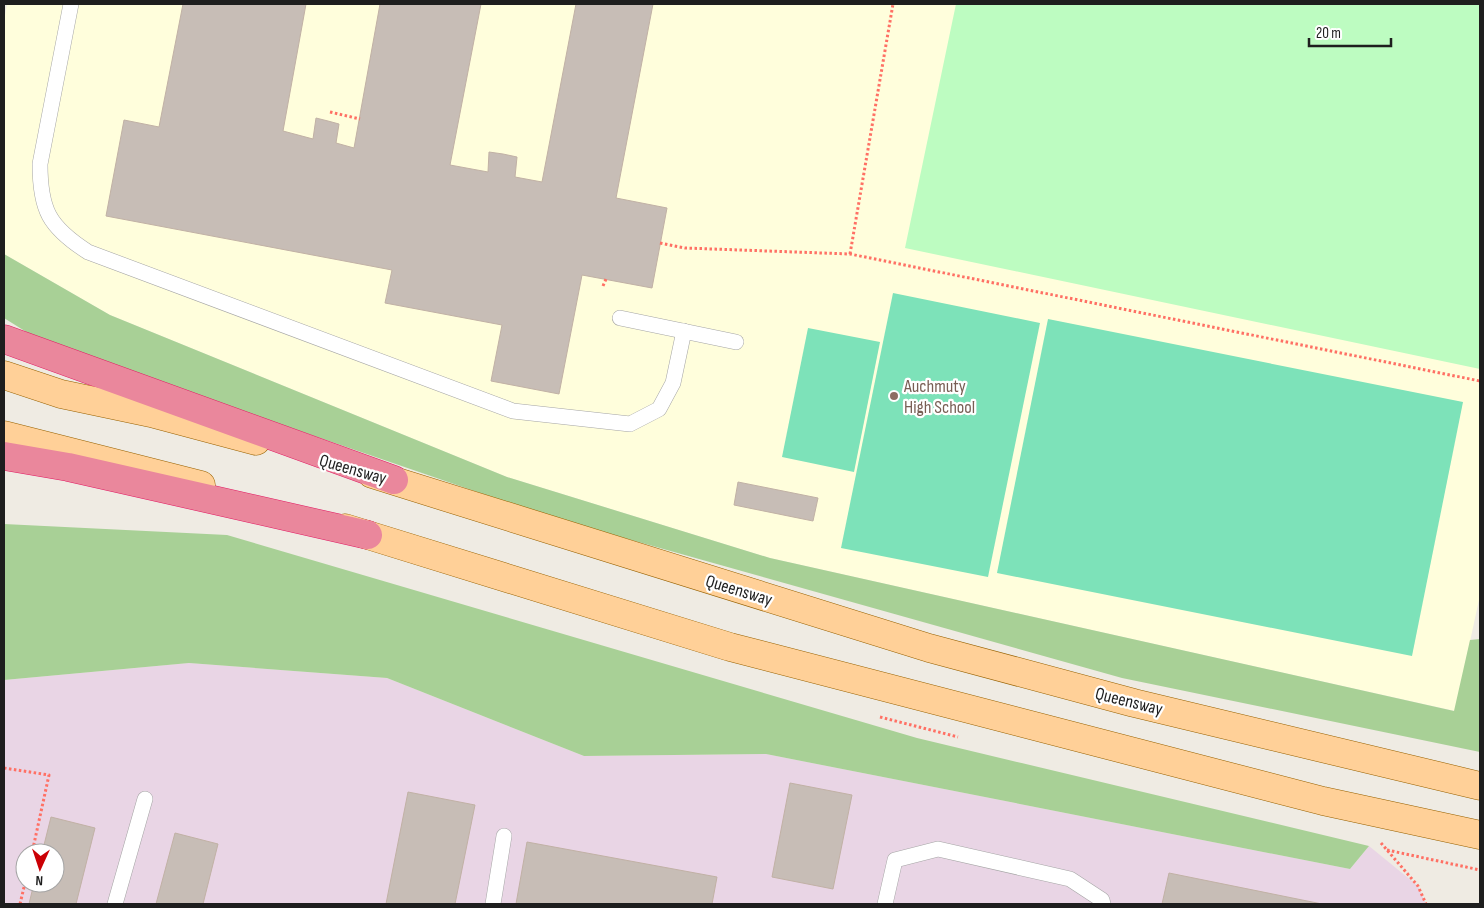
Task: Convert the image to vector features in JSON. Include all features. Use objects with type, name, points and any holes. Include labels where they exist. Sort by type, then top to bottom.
[{"type":"highway","points":[[4,339],[394,480]]},
{"type":"highway","points":[[4,456],[68,466],[368,535]]},
{"type":"main road","name":"Queensway","points":[[4,375],[61,394],[151,413],[394,480],[929,648],[1134,703],[1480,786]]},
{"type":"main road","points":[[4,435],[151,471],[368,535],[739,650],[1323,801],[1480,835]]},
{"type":"lane","points":[[71,4],[40,164],[40,187],[46,208],[55,227],[88,252],[513,411],[630,424],[659,409],[673,383],[684,331]]},
{"type":"lane","points":[[620,318],[736,342]]},
{"type":"lane","points":[[115,904],[145,799]]},
{"type":"lane","points":[[493,904],[504,836]]},
{"type":"lane","points":[[885,904],[895,860],[938,849],[1070,880],[1102,900],[1103,904]]},
{"type":"path","points":[[850,254],[892,4]]},
{"type":"path","points":[[330,112],[360,119]]},
{"type":"path","points":[[660,243],[685,248],[850,254],[1480,381]]},
{"type":"path","points":[[603,286],[606,279]]},
{"type":"path","points":[[4,768],[49,775],[34,843]]},
{"type":"path","points":[[1374,836],[1418,886],[1426,904]]},
{"type":"path","points":[[1387,850],[1480,870]]},
{"type":"shaded area","name":"Auchmuty High School","points":[[7,4],[1480,4],[1480,595],[1455,711],[770,558],[507,477],[110,315],[4,254],[4,21]]},
{"type":"shaded area","points":[[189,663],[387,678],[584,756],[766,754],[1350,869],[1369,846],[1418,886],[1426,904],[4,904],[4,680]]},
{"type":"green space","points":[[956,4],[1480,4],[1480,369],[905,248]]},
{"type":"green space","points":[[4,254],[110,315],[507,477],[770,558],[1454,711],[1470,640],[1480,639],[1480,752],[1122,678],[553,518],[44,343],[4,318]]},
{"type":"green space","points":[[893,293],[1040,323],[988,577],[841,548]]},
{"type":"green space","points":[[1048,319],[1463,402],[1412,656],[997,573]]},
{"type":"green space","points":[[808,328],[880,342],[854,472],[782,457]]},
{"type":"green space","points":[[4,524],[227,535],[917,738],[1369,846],[1350,869],[766,754],[584,756],[387,678],[189,663],[4,680]]},
{"type":"building","points":[[183,4],[306,4],[283,131],[313,139],[316,118],[339,124],[336,143],[354,148],[380,4],[481,4],[450,165],[488,172],[489,152],[503,154],[517,157],[515,177],[542,182],[576,4],[653,4],[616,198],[667,208],[652,288],[582,275],[559,394],[491,381],[502,325],[385,303],[392,270],[106,216],[124,120],[159,127]]},
{"type":"building","points":[[738,482],[818,498],[813,521],[734,505]]},
{"type":"building","points":[[790,783],[852,795],[833,889],[772,877]]},
{"type":"building","points":[[408,792],[475,805],[455,904],[386,904]]},
{"type":"building","points":[[51,817],[95,828],[76,904],[29,904],[32,893],[65,893],[65,843],[44,843]]},
{"type":"building","points":[[175,833],[218,844],[203,904],[156,904]]},
{"type":"building","points":[[527,842],[717,877],[712,904],[516,904]]},
{"type":"building","points":[[1169,873],[1322,904],[1162,904]]},
{"type":"place","name":"Auchmuty High School","points":[[894,396]]}]
